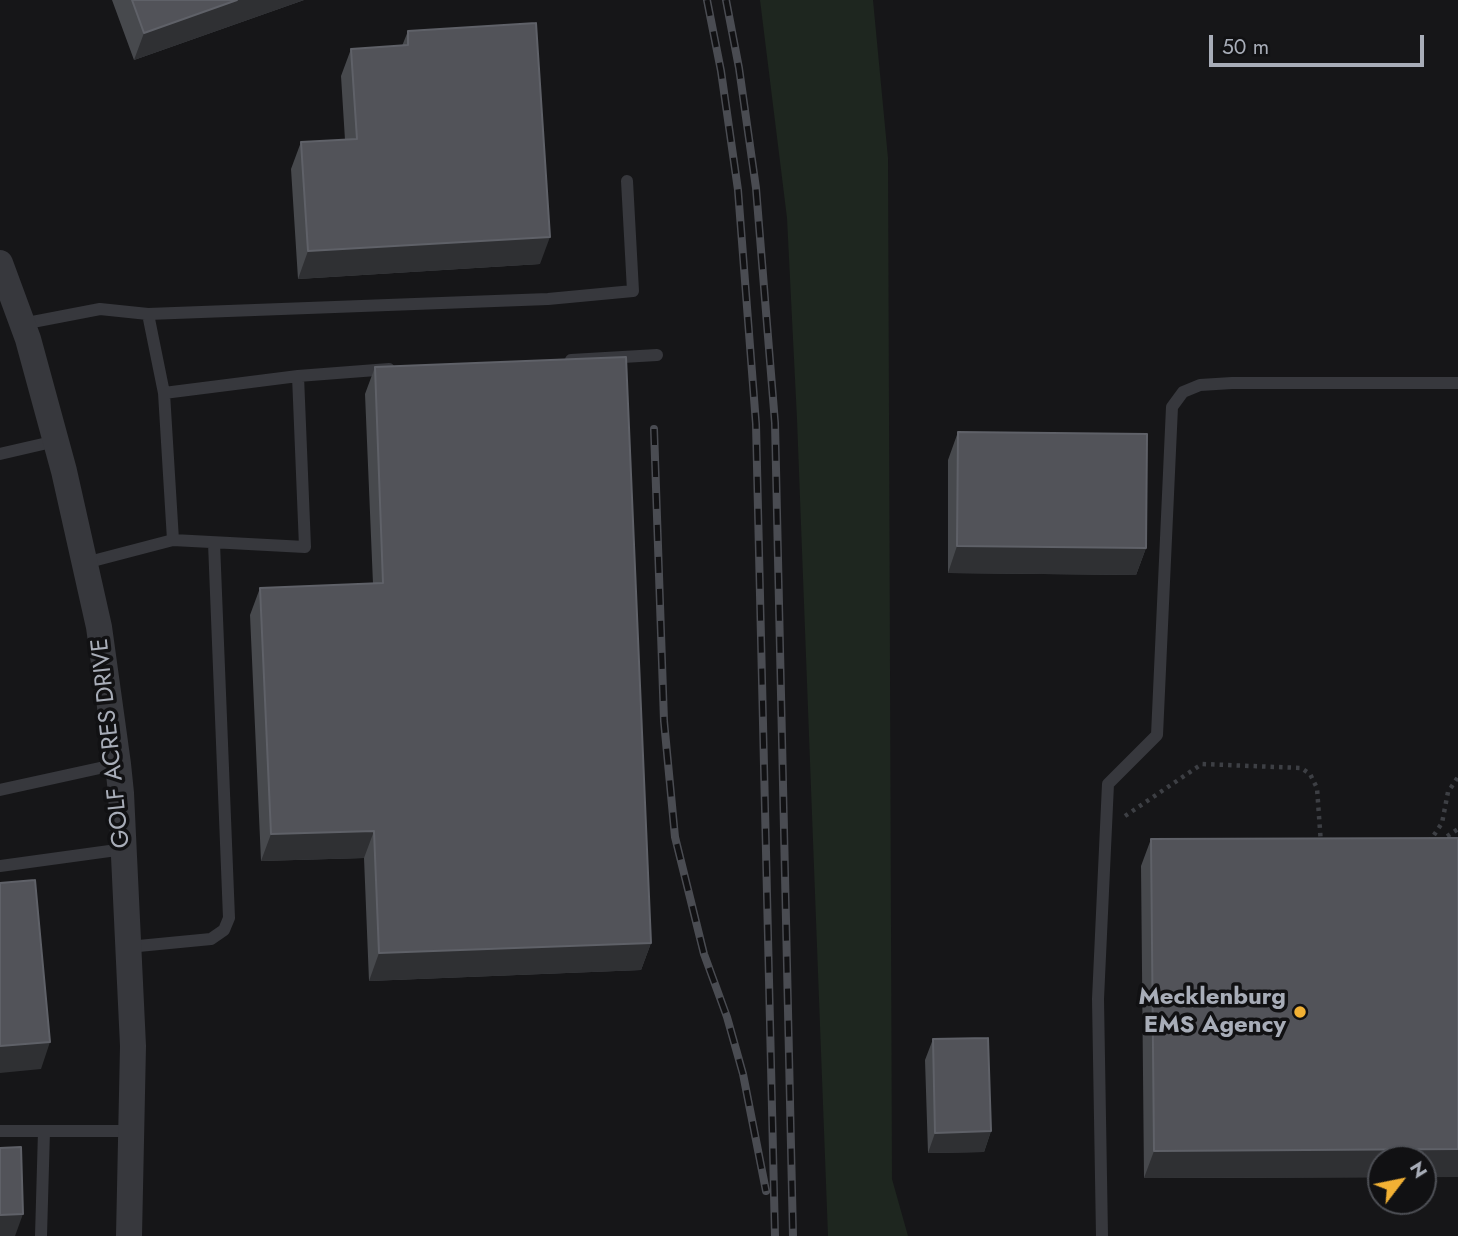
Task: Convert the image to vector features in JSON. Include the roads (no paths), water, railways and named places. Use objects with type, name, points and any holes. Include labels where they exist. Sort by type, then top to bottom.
[{"type":"street","name":"GOLF ACRES DRIVE","points":[[0,263],[22,324],[56,442],[85,563],[99,627],[118,764],[133,1046],[129,1236]]},
{"type":"lane","points":[[22,324],[100,309],[148,314],[548,299],[633,291],[627,181]]},
{"type":"lane","points":[[148,314],[164,393],[173,540]]},
{"type":"lane","points":[[564,360],[657,355]]},
{"type":"lane","points":[[164,393],[299,376],[403,369]]},
{"type":"lane","points":[[85,563],[173,540],[305,547],[299,376]]},
{"type":"lane","points":[[1102,1236],[1098,999],[1108,784],[1157,735],[1172,407],[1183,392],[1200,384],[1458,383]]},
{"type":"lane","points":[[0,454],[56,442]]},
{"type":"lane","points":[[128,947],[211,939],[224,930],[229,918],[214,543]]},
{"type":"lane","points":[[0,790],[118,764]]},
{"type":"lane","points":[[0,866],[124,849]]},
{"type":"lane","points":[[0,1130],[131,1131]]},
{"type":"lane","points":[[41,1236],[44,1131]]},
{"type":"railway","points":[[707,0],[721,71],[738,190],[756,424],[775,1236]]},
{"type":"railway","points":[[726,0],[739,68],[756,188],[775,423],[793,1236]]},
{"type":"railway","points":[[654,429],[664,721],[675,837],[704,954],[727,1017],[743,1074],[766,1191]]},
{"type":"place","name":"Mecklenburg EMS Agency","points":[[1300,1012]]}]
